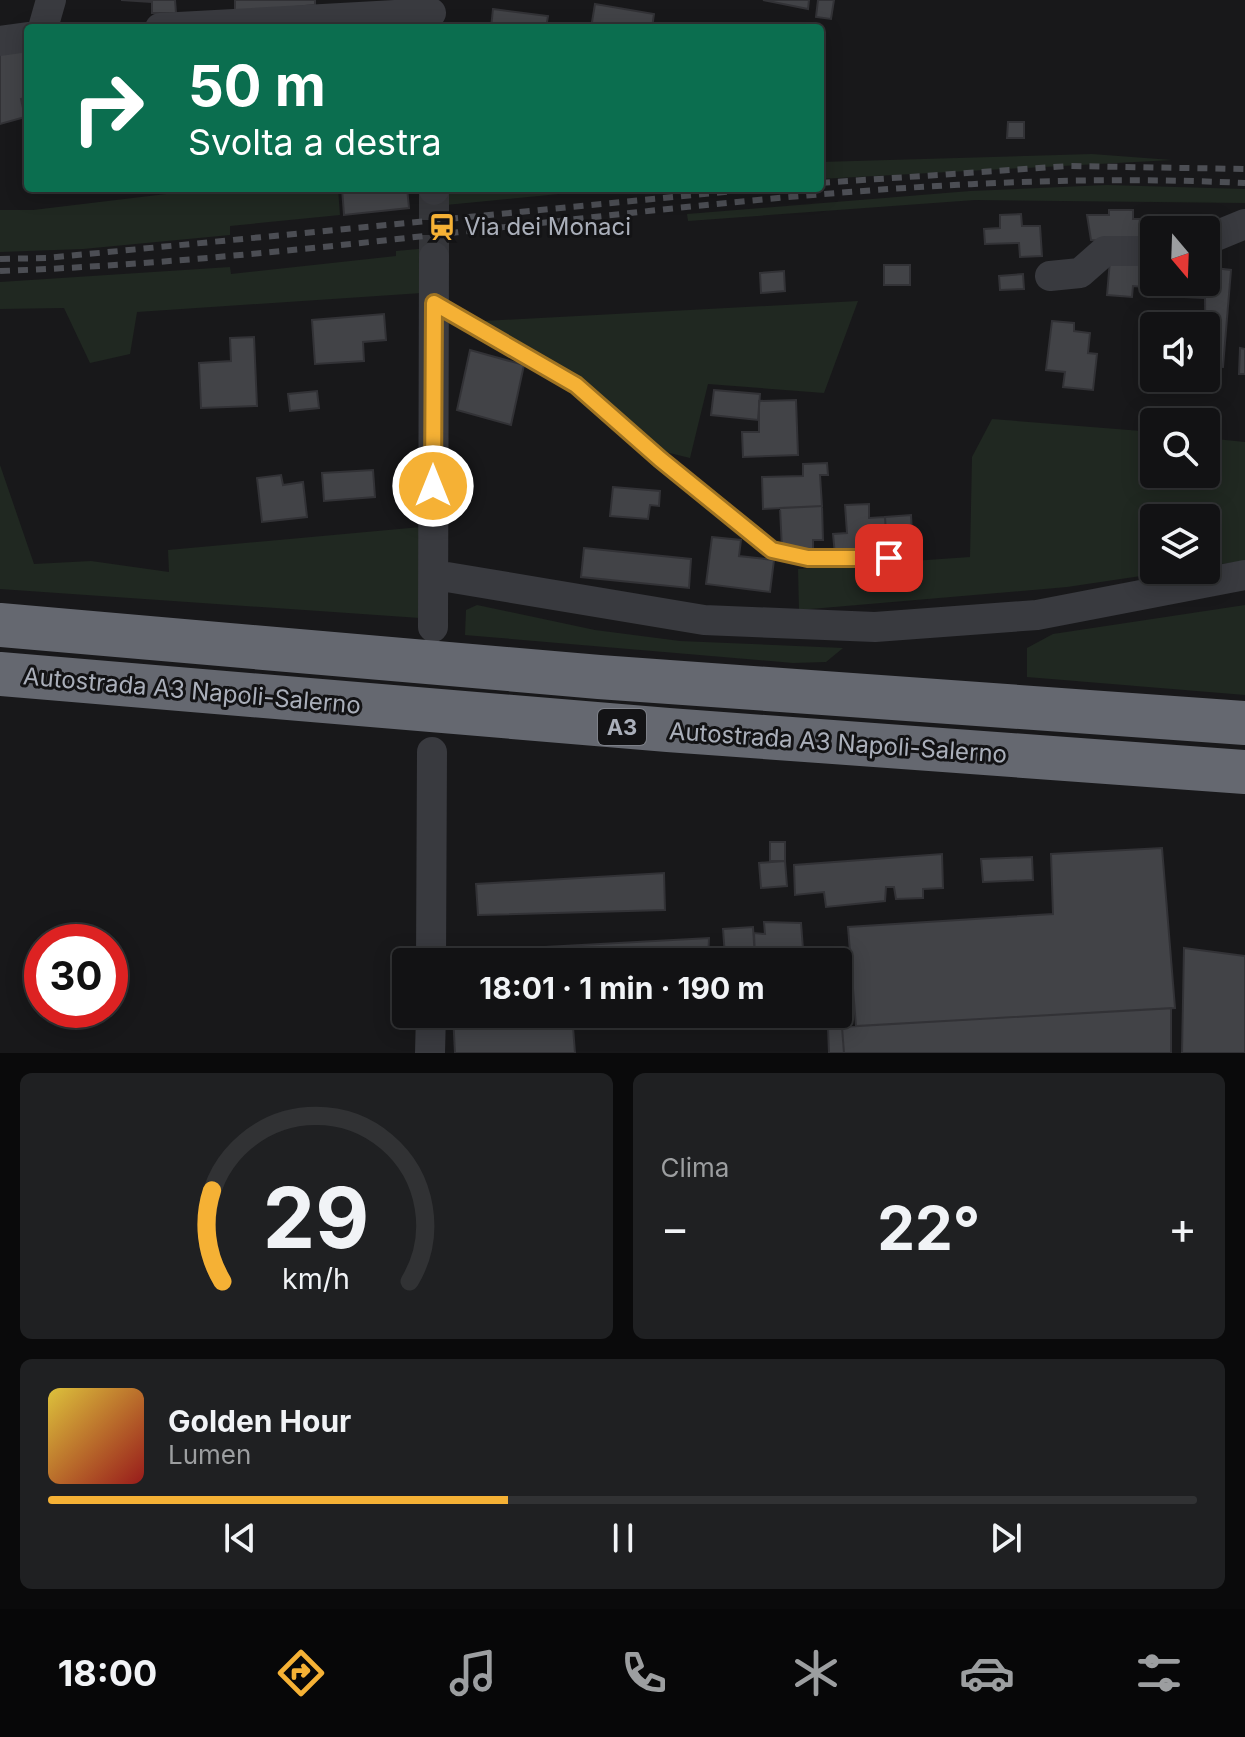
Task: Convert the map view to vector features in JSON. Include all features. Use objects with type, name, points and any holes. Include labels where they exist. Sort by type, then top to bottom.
[{"type":"highway","name":"Autostrada A3 Napoli-Salerno","points":[[0,625],[599,677],[1245,723]]},
{"type":"highway","name":"Autostrada A3 Napoli-Salerno","points":[[0,674],[558,722],[1245,772]]},
{"type":"street","points":[[44,24],[51,0]]},
{"type":"street","points":[[237,24],[431,14]]},
{"type":"street","points":[[0,41],[24,38]]},
{"type":"street","points":[[1220,234],[1245,224]]},
{"type":"street","points":[[1050,276],[1080,273],[1105,251],[1140,251]]},
{"type":"street","points":[[433,627],[434,257]]},
{"type":"street","points":[[435,575],[620,609],[704,620],[875,627],[1037,615],[1245,575]]},
{"type":"street","points":[[431,948],[432,752]]},
{"type":"street","points":[[430,1053],[431,1028]]},
{"type":"lane","points":[[434,303],[576,385],[660,459],[772,550],[808,558],[889,558]]},
{"type":"lane","points":[[1179,587],[1245,590]]},
{"type":"shaded area","points":[[1092,154],[1172,160],[824,179],[824,162]]},
{"type":"shaded area","points":[[1107,185],[1245,189],[1245,203],[975,200],[688,221],[687,214],[970,191]]},
{"type":"shaded area","points":[[183,192],[338,192],[340,215],[230,226],[230,235],[83,249],[0,252],[0,210],[33,210]]},
{"type":"shaded area","points":[[445,192],[578,192],[446,205]]},
{"type":"shaded area","points":[[429,248],[422,293],[137,312],[130,354],[90,363],[64,308],[0,309],[0,282],[230,267],[231,274],[396,256],[396,251]]},
{"type":"shaded area","points":[[858,301],[824,393],[708,384],[690,458],[641,446],[577,374],[484,321]]},
{"type":"shaded area","points":[[992,419],[1140,431],[1140,488],[1220,488],[1220,439],[1245,442],[1245,561],[1220,564],[1220,504],[1140,504],[1140,576],[1067,587],[799,610],[798,569],[970,557],[972,457]]},
{"type":"shaded area","points":[[0,465],[34,564],[91,561],[169,572],[168,550],[421,527],[420,618],[0,589]]},
{"type":"shaded area","points":[[477,605],[595,630],[680,641],[843,648],[826,662],[793,663],[465,635],[466,610]]},
{"type":"shaded area","points":[[1245,605],[1245,695],[1027,677],[1027,648],[1053,634]]},
{"type":"building","points":[[121,0],[175,0],[176,13],[152,13],[152,2]]},
{"type":"building","points":[[235,0],[315,0],[315,5],[235,13]]},
{"type":"building","points":[[763,0],[809,0],[808,9]]},
{"type":"building","points":[[818,0],[834,0],[831,19],[816,17]]},
{"type":"building","points":[[595,4],[654,14],[653,24],[592,24]]},
{"type":"building","points":[[493,9],[548,16],[547,24],[491,24]]},
{"type":"building","points":[[24,46],[24,98],[21,99],[24,117],[0,124],[0,53]]},
{"type":"building","points":[[1008,122],[1024,122],[1024,138],[1007,138]]},
{"type":"building","points":[[342,192],[407,192],[409,208],[344,215]]},
{"type":"building","points":[[1109,210],[1133,210],[1133,219],[1140,219],[1140,244],[1091,240],[1087,215],[1109,215]]},
{"type":"building","points":[[1021,214],[1022,226],[1040,226],[1042,256],[1020,257],[1019,243],[985,244],[984,229],[1000,228],[1000,215]]},
{"type":"building","points":[[1110,260],[1140,263],[1140,287],[1133,286],[1132,297],[1107,295]]},
{"type":"building","points":[[884,265],[910,265],[910,285],[884,285]]},
{"type":"building","points":[[1220,269],[1231,270],[1223,367],[1220,367],[1220,312],[1205,312],[1205,298],[1185,297],[1220,296]]},
{"type":"building","points":[[784,271],[785,291],[761,293],[760,273]]},
{"type":"building","points":[[1023,274],[1024,289],[1000,290],[999,276]]},
{"type":"building","points":[[384,314],[386,340],[363,342],[364,361],[315,364],[312,320]]},
{"type":"building","points":[[1052,321],[1074,323],[1074,331],[1090,333],[1088,353],[1097,354],[1093,390],[1063,387],[1065,372],[1046,370]]},
{"type":"building","points":[[254,337],[257,406],[201,408],[199,363],[231,361],[230,338]]},
{"type":"building","points":[[1240,348],[1245,349],[1245,374],[1239,374]]},
{"type":"building","points":[[470,350],[524,365],[511,425],[457,410]]},
{"type":"building","points":[[714,390],[760,394],[758,420],[711,415]]},
{"type":"building","points":[[317,391],[319,408],[290,411],[288,394]]},
{"type":"building","points":[[796,400],[798,455],[743,457],[742,432],[759,432],[759,401]]},
{"type":"building","points":[[827,463],[828,475],[820,475],[822,506],[763,509],[762,477],[803,476],[803,464]]},
{"type":"building","points":[[373,470],[375,497],[324,501],[322,473]]},
{"type":"building","points":[[281,475],[283,485],[303,482],[307,517],[262,522],[257,478]]},
{"type":"building","points":[[613,487],[660,491],[659,506],[650,505],[648,519],[610,516]]},
{"type":"building","points":[[869,504],[869,518],[885,517],[887,552],[835,555],[833,534],[847,533],[845,505]]},
{"type":"building","points":[[822,506],[823,540],[813,540],[813,549],[782,549],[780,508]]},
{"type":"building","points":[[911,515],[913,550],[887,552],[885,517]]},
{"type":"building","points":[[712,537],[741,540],[739,556],[774,560],[770,592],[706,584]]},
{"type":"building","points":[[584,548],[691,559],[689,588],[581,577]]},
{"type":"building","points":[[770,842],[785,842],[785,861],[770,861]]},
{"type":"building","points":[[1162,848],[1175,1008],[856,1026],[848,927],[1053,914],[1051,854]]},
{"type":"building","points":[[942,854],[943,888],[923,889],[923,898],[896,899],[894,887],[886,887],[885,901],[826,907],[824,892],[795,895],[794,865]]},
{"type":"building","points":[[1032,857],[1033,880],[983,882],[981,859]]},
{"type":"building","points":[[785,861],[787,886],[761,888],[759,863]]},
{"type":"building","points":[[664,873],[665,910],[478,915],[476,884]]},
{"type":"building","points":[[764,922],[801,923],[803,948],[755,948],[754,933],[765,934]]},
{"type":"building","points":[[753,927],[754,948],[724,948],[723,929]]},
{"type":"building","points":[[709,938],[709,948],[526,948]]},
{"type":"building","points":[[1184,948],[1245,956],[1245,1053],[1182,1053]]},
{"type":"building","points":[[1171,1008],[1171,1053],[844,1053],[842,1028]]},
{"type":"building","points":[[454,1028],[573,1028],[575,1053],[455,1053]]},
{"type":"building","points":[[828,1028],[842,1028],[844,1053],[829,1053]]},
{"type":"tunnel","points":[[434,192],[434,257]]},
{"type":"railway","points":[[824,183],[1069,166],[1245,169]]},
{"type":"railway","points":[[0,271],[156,262],[311,248],[778,198],[933,186],[1089,180],[1245,183]]},
{"type":"railway","points":[[0,259],[47,258],[725,192]]},
{"type":"place","name":"Via dei Monaci","points":[[442,227]]},
{"type":"route","points":[[433,486],[434,303],[576,385],[660,459],[772,550],[808,558],[889,558]]}]
